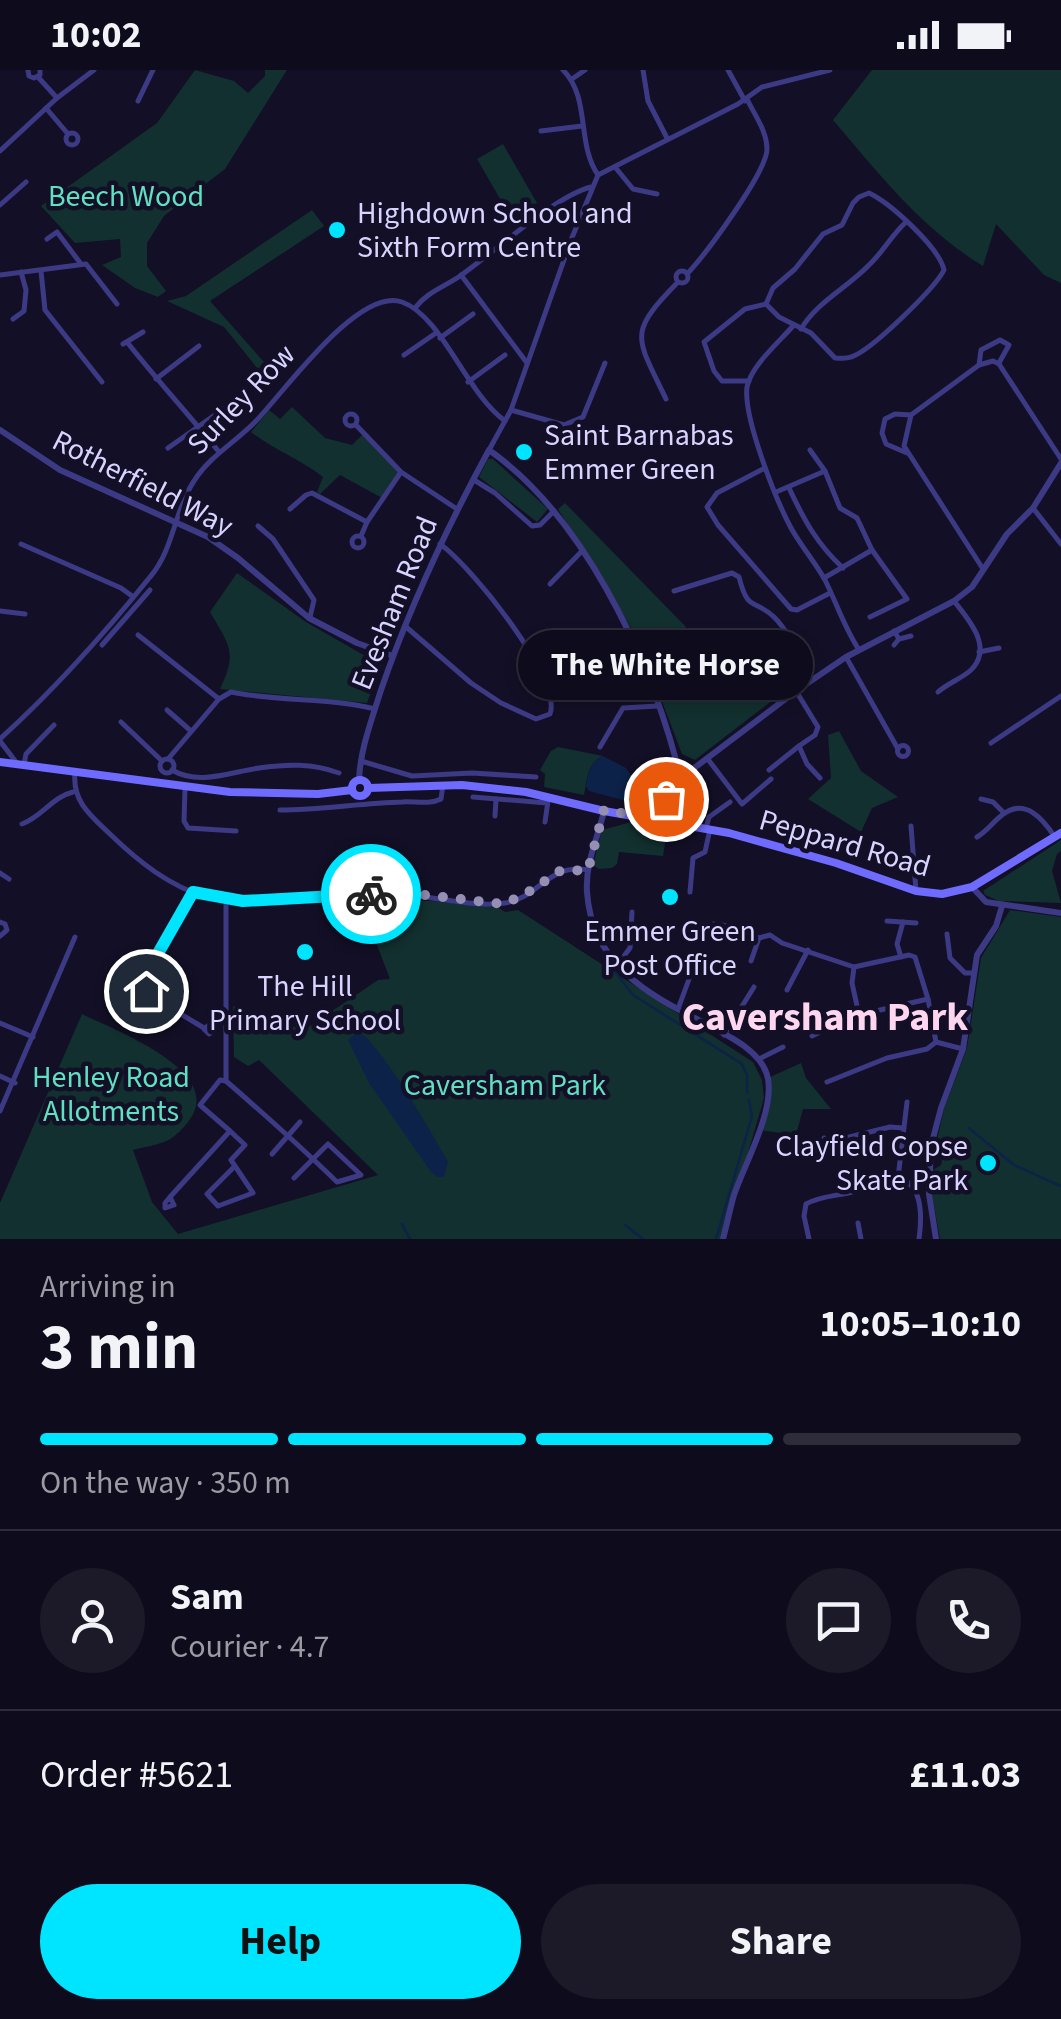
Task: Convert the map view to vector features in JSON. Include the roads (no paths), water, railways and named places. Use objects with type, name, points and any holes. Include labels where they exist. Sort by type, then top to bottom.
[{"type":"main road","points":[[0,762],[185,788],[318,794],[352,790],[362,796],[368,788],[359,780],[352,790]]},
{"type":"main road","name":"Peppard Road","points":[[368,788],[496,788],[708,828],[798,850],[916,891],[942,894],[972,886],[1058,835]]},
{"type":"street","points":[[28,70],[30,77],[40,74],[57,98]]},
{"type":"street","points":[[0,151],[94,70]]},
{"type":"street","points":[[138,101],[153,70]]},
{"type":"street","points":[[563,70],[577,88],[588,159],[598,175]]},
{"type":"street","points":[[572,79],[585,70]]},
{"type":"street","points":[[644,70],[648,102],[666,138]]},
{"type":"street","points":[[666,399],[640,342],[646,314],[678,282],[678,272],[688,274],[702,258],[766,158],[764,134],[728,70]]},
{"type":"street","points":[[685,775],[621,620],[582,551],[526,479],[489,450],[511,410],[598,175],[774,82],[826,71]]},
{"type":"street","points":[[46,108],[68,134]]},
{"type":"street","points":[[542,131],[582,126]]},
{"type":"street","points":[[0,138],[6,144]]},
{"type":"street","points":[[615,167],[633,189],[658,194]]},
{"type":"street","points":[[0,204],[26,182]]},
{"type":"street","points":[[506,421],[488,408],[414,308],[524,227],[591,186]]},
{"type":"street","points":[[869,193],[942,260],[944,270],[907,313],[851,358],[836,358],[811,333],[779,318],[766,304],[773,288],[795,269],[823,234],[842,225],[859,197],[869,193]]},
{"type":"street","points":[[801,329],[812,310],[845,289],[905,222]]},
{"type":"street","points":[[47,239],[57,232],[87,262],[116,304]]},
{"type":"street","points":[[0,275],[87,262]]},
{"type":"street","points":[[42,271],[45,310],[102,382]]},
{"type":"street","points":[[13,319],[24,311],[26,290],[21,272]]},
{"type":"street","points":[[461,276],[528,363]]},
{"type":"street","name":"Surley Row","points":[[20,763],[0,740],[82,658],[152,575],[166,554],[193,482],[251,426],[282,388],[364,310],[390,300],[414,308]]},
{"type":"street","points":[[749,381],[722,381],[714,371],[704,342],[746,309],[766,304]]},
{"type":"street","points":[[404,356],[473,314]]},
{"type":"street","points":[[794,326],[749,381],[748,406],[766,468],[790,527],[824,578],[844,628],[859,650]]},
{"type":"street","points":[[143,332],[125,343],[220,452]]},
{"type":"street","points":[[979,364],[981,350],[1000,340],[1008,345],[999,364]]},
{"type":"street","points":[[156,378],[199,346]]},
{"type":"street","points":[[468,382],[505,355]]},
{"type":"street","points":[[657,819],[666,799],[685,775],[812,679],[954,600],[984,571],[1007,534],[1032,508],[1061,461],[999,364],[985,360],[911,415],[904,446],[984,571]]},
{"type":"street","points":[[511,410],[564,424],[583,417],[605,363]]},
{"type":"street","points":[[168,448],[240,398]]},
{"type":"street","points":[[907,452],[886,444],[882,432],[885,419],[895,414],[911,415]]},
{"type":"street","points":[[356,426],[402,472],[458,510]]},
{"type":"street","name":"Rotherfield Way","points":[[0,430],[60,470],[223,547],[309,618],[393,656]]},
{"type":"street","points":[[200,441],[206,436]]},
{"type":"street","name":"Evesham Road","points":[[359,780],[361,761],[393,656],[440,544],[489,450]]},
{"type":"street","points":[[810,450],[825,471],[840,508],[857,518],[872,550],[906,598],[870,617]]},
{"type":"street","points":[[766,468],[717,494],[707,507],[718,526],[791,609],[797,610],[830,593]]},
{"type":"street","points":[[776,492],[825,471]]},
{"type":"street","points":[[361,536],[402,472]]},
{"type":"street","points":[[473,479],[532,526],[540,525],[553,512]]},
{"type":"street","points":[[789,487],[808,529],[843,568]]},
{"type":"street","points":[[290,509],[312,494],[367,522]]},
{"type":"street","points":[[1032,508],[1061,544]]},
{"type":"street","points":[[258,526],[273,539],[314,600],[309,618]]},
{"type":"street","points":[[20,544],[122,588],[138,605]]},
{"type":"street","points":[[405,626],[471,683],[501,703],[536,719],[550,714],[553,704],[546,684],[505,614],[472,573],[440,544]]},
{"type":"street","points":[[824,578],[872,550]]},
{"type":"street","points":[[550,584],[582,551]]},
{"type":"street","points":[[674,591],[732,573],[739,577],[746,599],[773,615],[812,679]]},
{"type":"street","points":[[102,645],[150,590]]},
{"type":"street","points":[[938,692],[975,666],[979,652],[974,626],[954,600]]},
{"type":"street","points":[[0,611],[25,614]]},
{"type":"street","points":[[894,631],[896,642],[912,636]]},
{"type":"street","points":[[138,635],[219,699]]},
{"type":"street","points":[[781,647],[788,638]]},
{"type":"street","points":[[979,652],[999,648]]},
{"type":"street","points":[[147,656],[153,649]]},
{"type":"street","points":[[846,657],[898,749]]},
{"type":"street","points":[[599,667],[603,680],[615,693],[634,673],[643,670]]},
{"type":"street","points":[[770,770],[815,735],[818,727],[796,691]]},
{"type":"street","points":[[339,773],[306,764],[203,778],[162,771],[165,760],[219,699],[231,692],[376,708]]},
{"type":"street","points":[[991,742],[1061,696]]},
{"type":"street","points":[[600,747],[623,708],[657,706]]},
{"type":"street","points":[[167,710],[192,731]]},
{"type":"street","points":[[121,722],[173,764],[172,770]]},
{"type":"street","points":[[20,763],[54,725]]},
{"type":"street","points":[[799,746],[820,778]]},
{"type":"street","points":[[707,758],[742,804],[771,780]]},
{"type":"street","points":[[361,761],[412,776],[472,773],[536,777]]},
{"type":"street","points":[[74,772],[74,791],[83,808],[139,860],[193,892],[226,900],[426,895],[503,904],[560,871],[588,870]]},
{"type":"street","points":[[280,810],[436,802],[442,798],[443,786]]},
{"type":"street","points":[[185,788],[184,821],[188,828],[236,831]]},
{"type":"street","points":[[496,788],[496,816]]},
{"type":"street","points":[[22,824],[58,797],[74,791]]},
{"type":"street","points":[[318,794],[319,810]]},
{"type":"street","points":[[473,797],[548,800],[544,822]]},
{"type":"street","points":[[981,798],[993,802],[1004,813]]},
{"type":"street","points":[[690,892],[693,858],[706,852],[709,817],[730,802]]},
{"type":"street","points":[[977,837],[1004,813],[1022,808],[1034,811],[1058,835]]},
{"type":"street","points":[[604,810],[588,870],[589,912],[597,935],[616,965],[652,995],[751,1051],[768,1078],[767,1104],[723,1239]]},
{"type":"street","points":[[911,826],[916,891]]},
{"type":"street","points":[[348,853],[349,894]]},
{"type":"street","points":[[0,873],[9,879]]},
{"type":"street","points":[[972,886],[986,902],[1061,912]]},
{"type":"street","points":[[148,995],[138,998],[130,990],[133,982],[144,978],[193,892]]},
{"type":"street","points":[[226,900],[226,1081]]},
{"type":"street","points":[[936,1239],[929,1194],[931,1146],[963,1049],[980,946],[996,926],[1002,906]]},
{"type":"street","points":[[616,965],[630,948],[632,912]]},
{"type":"street","points":[[888,921],[916,923]]},
{"type":"street","points":[[0,922],[7,930],[0,936]]},
{"type":"street","points":[[900,957],[897,944],[903,922]]},
{"type":"street","points":[[717,924],[737,927],[760,938],[770,936],[854,967],[915,957],[936,1042]]},
{"type":"street","points":[[947,934],[950,958],[964,972],[974,973]]},
{"type":"street","points":[[0,1111],[73,952],[75,937]]},
{"type":"street","points":[[751,961],[760,938]]},
{"type":"street","points":[[786,990],[808,950]]},
{"type":"street","points":[[854,967],[852,983],[858,1015]]},
{"type":"street","points":[[678,1009],[689,974]]},
{"type":"street","points":[[144,978],[148,995],[204,1028]]},
{"type":"street","points":[[723,1036],[754,987]]},
{"type":"street","points":[[812,1036],[858,1015],[928,998]]},
{"type":"street","points":[[0,1023],[33,1037]]},
{"type":"street","points":[[936,1042],[963,1049]]},
{"type":"street","points":[[828,1082],[887,1058],[927,1049],[936,1042]]},
{"type":"street","points":[[759,1060],[783,1047]]},
{"type":"street","points":[[0,1076],[15,1082]]},
{"type":"street","points":[[235,1166],[207,1194],[218,1206],[253,1193],[235,1166],[231,1160],[244,1144],[200,1105],[220,1080],[226,1081],[289,1136],[315,1160],[337,1182],[361,1175],[328,1144],[315,1160],[294,1178]]},
{"type":"street","points":[[898,1178],[907,1102]]},
{"type":"street","points":[[272,1154],[300,1122]]},
{"type":"street","points":[[820,1161],[824,1140],[903,1128]]},
{"type":"street","points":[[170,1197],[230,1132]]},
{"type":"street","points":[[808,1239],[806,1204],[898,1178],[917,1190],[921,1222],[918,1239]]},
{"type":"street","points":[[858,1223],[862,1239]]},
{"type":"water","points":[[603,756],[626,768],[635,781],[634,792],[626,801],[589,791],[586,786],[592,765]]},
{"type":"water","points":[[358,1031],[379,1052],[431,1132],[448,1162],[444,1177],[431,1172],[369,1083],[348,1040]]},
{"type":"waterway","points":[[612,968],[633,995],[742,1064],[747,1075],[747,1093]]},
{"type":"waterway","points":[[716,1239],[752,1116],[749,1100]]},
{"type":"waterway","points":[[969,1128],[1014,1165],[1061,1186]]},
{"type":"waterway","points":[[402,1224],[410,1239]]},
{"type":"waterway","points":[[625,1225],[643,1239]]},
{"type":"place","name":"Highdown School and Sixth Form Centre","points":[[337,230]]},
{"type":"place","name":"Saint Barnabas Emmer Green","points":[[524,452]]},
{"type":"place","name":"The White Horse","points":[[666,799]]},
{"type":"place","name":"Emmer Green Post Office","points":[[670,897]]},
{"type":"place","name":"The Hill Primary School","points":[[305,952]]},
{"type":"place","name":"Clayfield Copse Skate Park","points":[[988,1163]]},
{"type":"district","name":"Caversham Park","points":[[825,1016]]},
{"type":"park label","name":"Beech Wood","points":[[126,196]]},
{"type":"park label","name":"Henley Road Allotments","points":[[111,1094]]}]
